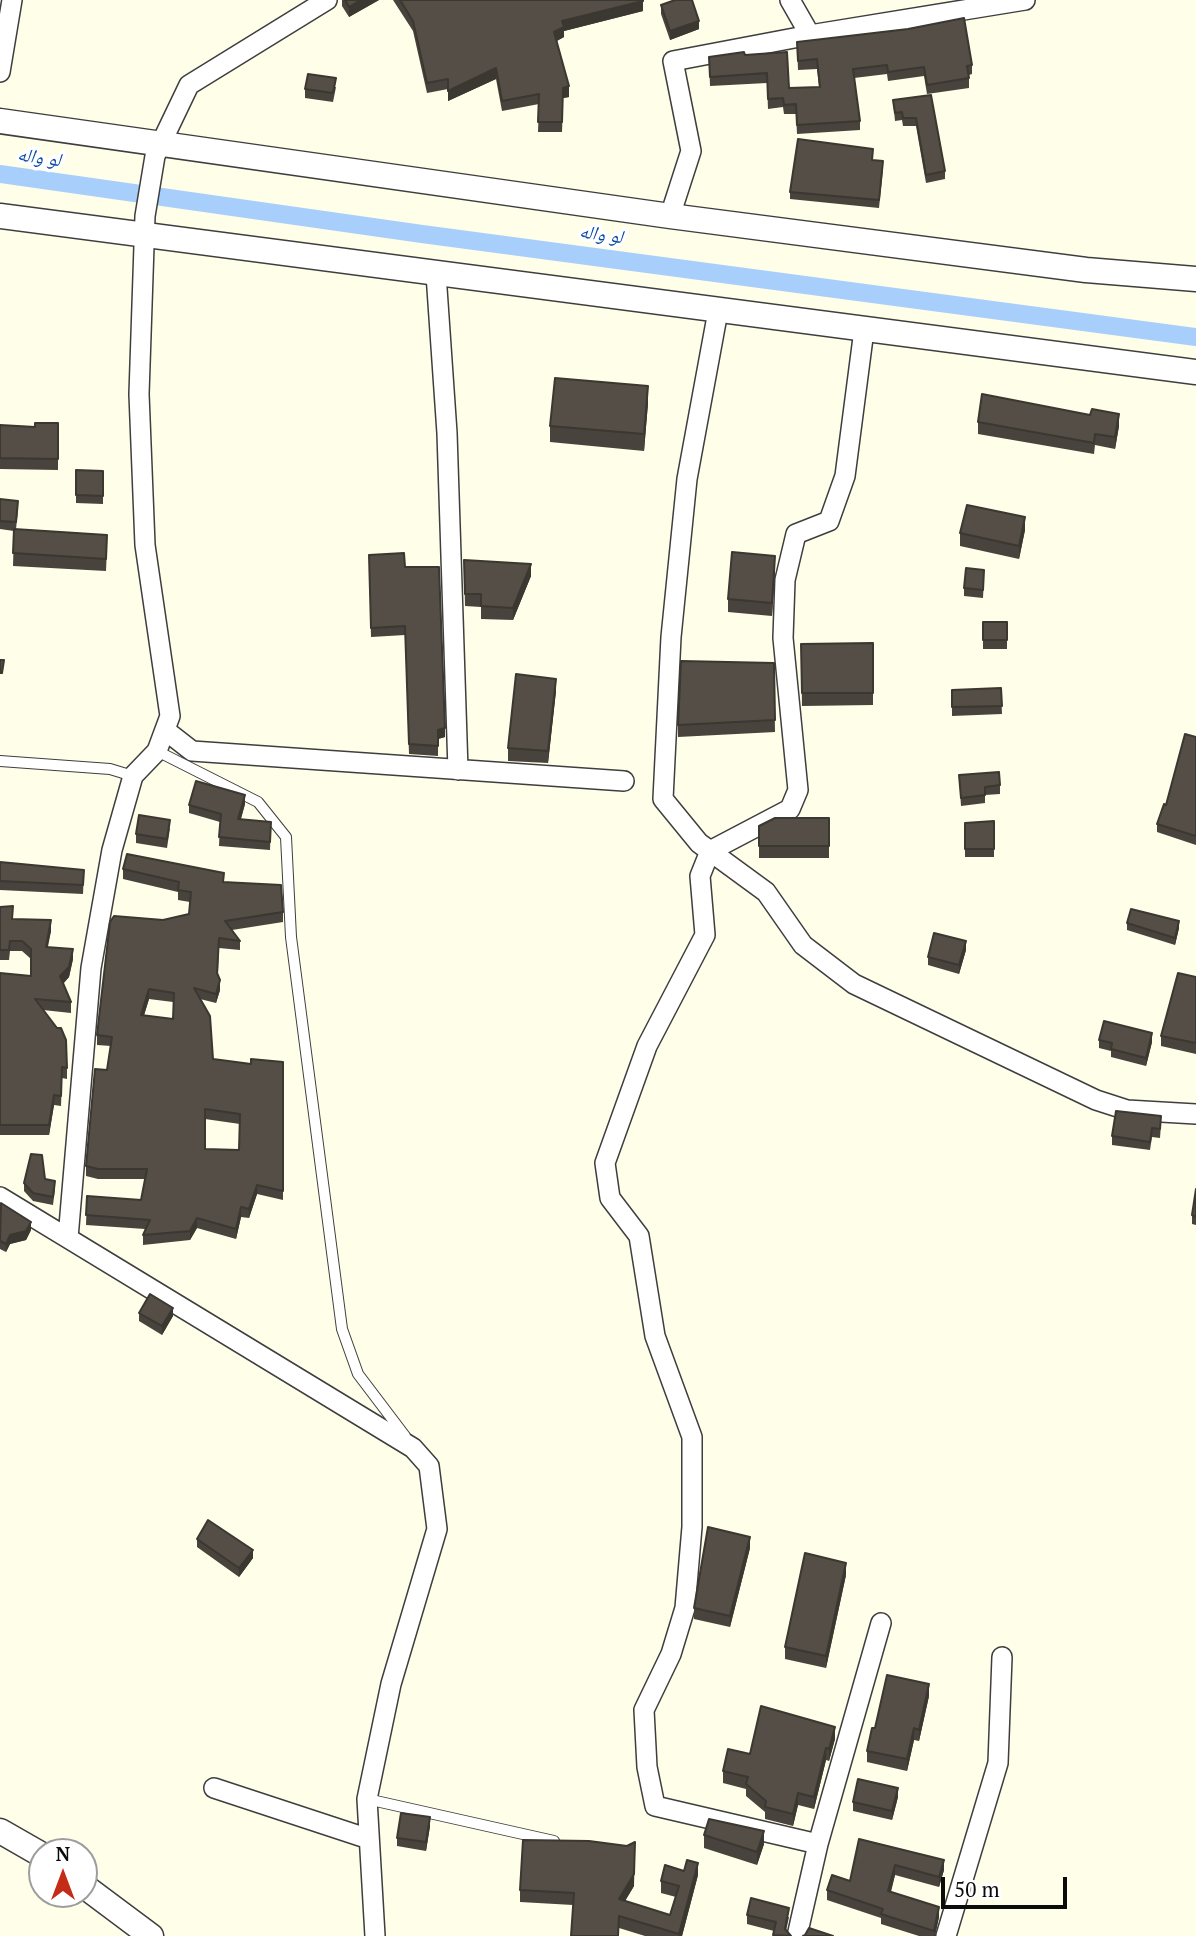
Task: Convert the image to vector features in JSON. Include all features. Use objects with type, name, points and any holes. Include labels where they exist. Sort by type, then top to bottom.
[{"type":"street","points":[[0,72],[12,0]]},
{"type":"street","points":[[68,1238],[91,968],[112,850],[134,776],[157,751],[170,716],[145,545],[139,394],[144,226],[157,150],[189,85],[327,0]]},
{"type":"street","points":[[790,0],[810,34]]},
{"type":"street","points":[[670,216],[691,151],[673,61],[974,4],[1025,0]]},
{"type":"street","points":[[0,121],[157,150],[1086,270],[1196,279]]},
{"type":"street","points":[[0,216],[144,226],[436,274],[1196,372]]},
{"type":"street","points":[[436,274],[447,433],[458,770]]},
{"type":"street","points":[[718,311],[687,479],[671,637],[663,799],[699,843],[766,892],[803,945],[854,984],[1096,1100],[1127,1111],[1196,1114]]},
{"type":"street","points":[[818,1844],[655,1806],[647,1767],[643,1710],[671,1654],[684,1608],[692,1527],[692,1437],[655,1336],[639,1236],[610,1198],[605,1163],[647,1046],[705,935],[700,876],[710,851],[790,810],[798,790],[783,638],[785,580],[796,534],[829,520],[845,476],[864,330]]},
{"type":"street","points":[[165,730],[191,751],[624,781]]},
{"type":"street","points":[[0,1197],[413,1448],[429,1466],[437,1529],[391,1684],[367,1799],[375,1936]]},
{"type":"street","points":[[797,1936],[818,1844],[881,1623]]},
{"type":"street","points":[[946,1936],[998,1763],[1002,1657]]},
{"type":"street","points":[[214,1788],[369,1839]]},
{"type":"street","points":[[0,1831],[28,1847]]},
{"type":"street","points":[[98,1896],[151,1936]]},
{"type":"lane","points":[[157,751],[258,802],[286,837],[290,937],[342,1328],[358,1374],[413,1448]]},
{"type":"lane","points":[[0,761],[110,769],[134,776]]},
{"type":"lane","points":[[367,1799],[537,1839],[563,1842]]},
{"type":"building","points":[[345,0],[361,0],[349,7]]},
{"type":"building","points":[[400,0],[643,1],[562,21],[564,27],[554,32],[569,86],[563,88],[562,122],[538,122],[539,94],[502,101],[496,68],[448,91],[448,79],[427,83],[413,21]]},
{"type":"building","points":[[675,0],[692,0],[699,21],[670,31],[661,5]]},
{"type":"building","points":[[964,18],[972,65],[967,66],[969,78],[927,85],[924,67],[888,72],[887,65],[853,69],[860,121],[797,125],[796,104],[784,105],[783,98],[768,99],[767,73],[710,77],[709,57],[744,52],[745,55],[787,52],[789,88],[820,87],[817,59],[798,61],[797,42],[908,29]]},
{"type":"building","points":[[308,74],[336,78],[333,93],[305,89]]},
{"type":"building","points":[[931,95],[945,171],[926,175],[916,118],[903,118],[902,112],[895,113],[893,100]]},
{"type":"building","points":[[798,139],[873,149],[872,160],[883,161],[879,200],[790,192]]},
{"type":"building","points":[[555,378],[648,386],[644,434],[550,426]]},
{"type":"building","points":[[982,394],[1090,415],[1092,409],[1119,414],[1115,437],[1095,434],[1094,443],[978,422]]},
{"type":"building","points":[[35,423],[58,423],[58,459],[0,458],[0,425],[35,427]]},
{"type":"building","points":[[76,470],[103,471],[103,496],[76,495]]},
{"type":"building","points":[[0,499],[18,501],[16,522],[0,521]]},
{"type":"building","points":[[967,505],[1025,517],[1019,546],[960,533]]},
{"type":"building","points":[[14,529],[107,535],[106,559],[13,553]]},
{"type":"building","points":[[732,552],[775,556],[772,603],[728,599]]},
{"type":"building","points":[[404,553],[405,567],[439,567],[445,728],[438,730],[438,746],[409,744],[405,626],[371,628],[369,555]]},
{"type":"building","points":[[464,560],[531,564],[513,608],[481,606],[481,594],[465,594]]},
{"type":"building","points":[[966,568],[984,570],[983,590],[964,588]]},
{"type":"building","points":[[983,622],[1007,622],[1007,640],[983,640]]},
{"type":"building","points":[[873,643],[873,693],[802,693],[801,644]]},
{"type":"building","points":[[0,660],[4,660],[2,673],[0,673]]},
{"type":"building","points":[[681,661],[774,663],[775,720],[678,725]]},
{"type":"building","points":[[516,674],[556,679],[548,751],[508,748]]},
{"type":"building","points":[[1001,688],[1002,706],[952,707],[952,690]]},
{"type":"building","points":[[1185,734],[1196,737],[1196,836],[1157,824],[1164,804],[1166,805]]},
{"type":"building","points":[[999,772],[1000,785],[985,787],[985,795],[961,798],[959,775]]},
{"type":"building","points":[[196,781],[245,795],[238,819],[271,822],[270,842],[219,837],[221,814],[189,805]]},
{"type":"building","points":[[139,815],[170,820],[167,839],[136,834]]},
{"type":"building","points":[[775,818],[829,818],[829,846],[759,846],[759,826]]},
{"type":"building","points":[[994,821],[994,849],[965,849],[965,823]]},
{"type":"building","points":[[127,854],[224,873],[223,882],[281,885],[283,912],[225,921],[240,941],[219,938],[217,973],[220,980],[216,994],[194,988],[210,1016],[213,1059],[251,1064],[251,1059],[283,1062],[283,1191],[257,1185],[249,1209],[241,1207],[236,1229],[197,1218],[190,1231],[143,1235],[150,1220],[86,1215],[87,1196],[141,1200],[147,1169],[98,1169],[86,1166],[95,1069],[107,1070],[112,1037],[97,1035],[110,922],[114,916],[163,920],[189,914],[191,892],[178,890],[179,882],[123,869]],"holes":[[[149,989],[174,993],[173,1019],[141,1015]],[[205,1109],[240,1114],[239,1150],[205,1149]]]},
{"type":"building","points":[[0,862],[84,870],[83,885],[0,881]]},
{"type":"building","points":[[13,906],[12,919],[51,920],[46,947],[73,949],[69,967],[60,976],[71,1002],[35,999],[57,1028],[61,1028],[66,1040],[67,1068],[62,1067],[61,1096],[54,1095],[49,1125],[0,1125],[0,973],[31,976],[31,949],[22,941],[10,941],[9,950],[0,950],[0,907]]},
{"type":"building","points":[[1131,909],[1179,921],[1175,938],[1127,923]]},
{"type":"building","points":[[934,933],[966,941],[959,965],[928,957]]},
{"type":"building","points":[[1178,973],[1196,977],[1196,1043],[1161,1036]]},
{"type":"building","points":[[1104,1021],[1152,1033],[1146,1058],[1111,1049],[1112,1043],[1099,1040]]},
{"type":"building","points":[[1116,1111],[1161,1116],[1160,1129],[1152,1128],[1150,1142],[1112,1136]]},
{"type":"building","points":[[31,1154],[42,1155],[45,1179],[55,1181],[53,1197],[33,1193],[24,1183]]},
{"type":"building","points":[[1196,1189],[1196,1217],[1192,1215]]},
{"type":"building","points":[[1,1203],[31,1222],[26,1231],[10,1235],[6,1244],[0,1241]]},
{"type":"building","points":[[150,1294],[173,1308],[162,1326],[139,1313]]},
{"type":"building","points":[[208,1520],[253,1550],[239,1568],[197,1539]]},
{"type":"building","points":[[708,1527],[750,1537],[730,1616],[694,1608]]},
{"type":"building","points":[[805,1553],[846,1563],[826,1656],[785,1647]]},
{"type":"building","points":[[887,1675],[929,1684],[919,1730],[914,1728],[907,1759],[867,1751]]},
{"type":"building","points":[[761,1706],[835,1727],[829,1749],[826,1748],[814,1797],[798,1793],[793,1814],[765,1807],[766,1801],[746,1784],[748,1777],[723,1771],[728,1749],[750,1754]]},
{"type":"building","points":[[858,1779],[898,1788],[892,1811],[853,1802]]},
{"type":"building","points":[[401,1813],[430,1817],[426,1842],[397,1838]]},
{"type":"building","points":[[709,1819],[764,1831],[757,1852],[704,1835]]},
{"type":"building","points":[[859,1839],[944,1860],[939,1877],[895,1865],[888,1891],[939,1907],[934,1931],[881,1914],[883,1909],[827,1890],[832,1875],[850,1881]]},
{"type":"building","points":[[523,1840],[589,1841],[627,1846],[635,1842],[634,1874],[619,1899],[670,1915],[679,1886],[661,1881],[665,1865],[684,1871],[687,1860],[698,1863],[679,1934],[619,1916],[618,1936],[571,1936],[574,1893],[520,1890]]},
{"type":"building","points":[[751,1898],[789,1908],[785,1929],[791,1936],[773,1935],[776,1922],[747,1915]]},
{"type":"building","points":[[809,1928],[833,1936],[803,1936]]},
{"type":"waterway","name":"لو واله","points":[[0,174],[422,234],[1196,337]]}]
